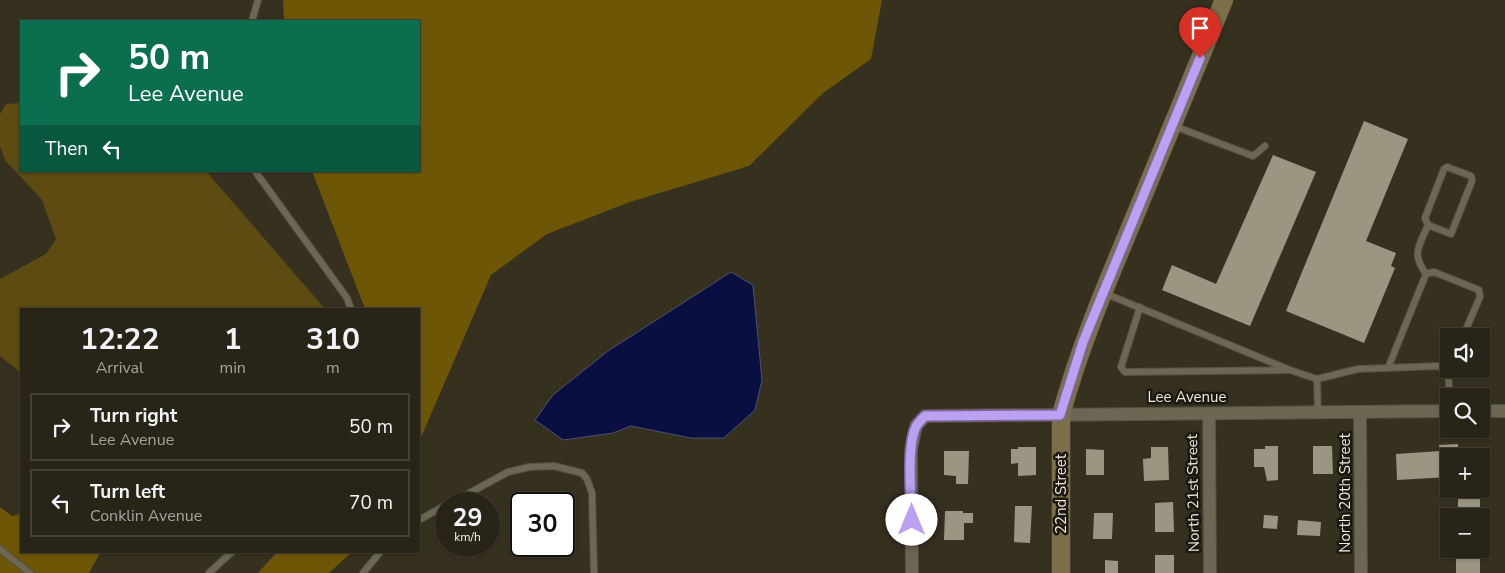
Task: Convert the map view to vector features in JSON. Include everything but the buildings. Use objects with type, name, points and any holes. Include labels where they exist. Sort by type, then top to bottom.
[{"type":"street","name":"22nd Street","points":[[1061,573],[1060,415],[1083,342],[1224,0]]},
{"type":"street","name":"Lee Avenue","points":[[912,573],[911,450],[916,426],[925,416],[1440,411]]},
{"type":"street","points":[[1490,411],[1505,411]]},
{"type":"street","name":"North 20th Street","points":[[1360,412],[1361,573]]},
{"type":"street","name":"North 21st Street","points":[[1209,414],[1210,573]]},
{"type":"lane","points":[[252,20],[258,0]]},
{"type":"lane","points":[[1173,125],[1253,156],[1265,146]]},
{"type":"lane","points":[[1426,274],[1417,262],[1418,251],[1428,225],[1425,218],[1444,169],[1447,167],[1471,176],[1472,181],[1451,234],[1428,225]]},
{"type":"lane","points":[[256,172],[347,298],[351,308]]},
{"type":"lane","points":[[1426,274],[1434,272],[1478,290],[1480,297],[1466,328]]},
{"type":"lane","points":[[1388,368],[1426,274]]},
{"type":"lane","points":[[1103,292],[1317,380],[1358,370],[1440,367]]},
{"type":"lane","points":[[1140,307],[1121,368],[1125,372],[1290,370]]},
{"type":"lane","points":[[1317,380],[1318,413]]},
{"type":"lane","points":[[470,492],[508,472],[529,467],[554,466],[582,473],[587,479],[592,493],[594,573]]},
{"type":"lane","points":[[420,519],[435,511]]},
{"type":"lane","points":[[0,549],[30,573]]},
{"type":"lane","points":[[209,573],[231,553]]},
{"type":"lane","points":[[363,573],[380,553]]},
{"type":"shaded area","points":[[283,0],[882,0],[871,59],[823,93],[749,166],[630,202],[547,234],[491,275],[420,440],[420,308],[365,308],[312,172],[420,172],[420,20],[284,20]]},
{"type":"shaded area","points":[[20,103],[20,172],[207,172],[324,308],[20,308],[20,372],[0,356],[0,279],[46,254],[56,239],[42,200],[5,160],[0,146],[0,114],[6,104]]},
{"type":"shaded area","points":[[731,272],[753,285],[762,380],[755,410],[724,438],[691,438],[631,426],[613,433],[563,440],[535,420],[553,395],[608,351]]},
{"type":"shaded area","points":[[0,507],[12,516],[20,514],[20,553],[100,553],[89,573],[0,573]]},
{"type":"shaded area","points":[[276,553],[351,553],[329,573],[258,573]]},
{"type":"route","points":[[912,520],[911,450],[916,426],[925,416],[1060,415],[1083,342],[1200,58]]}]
